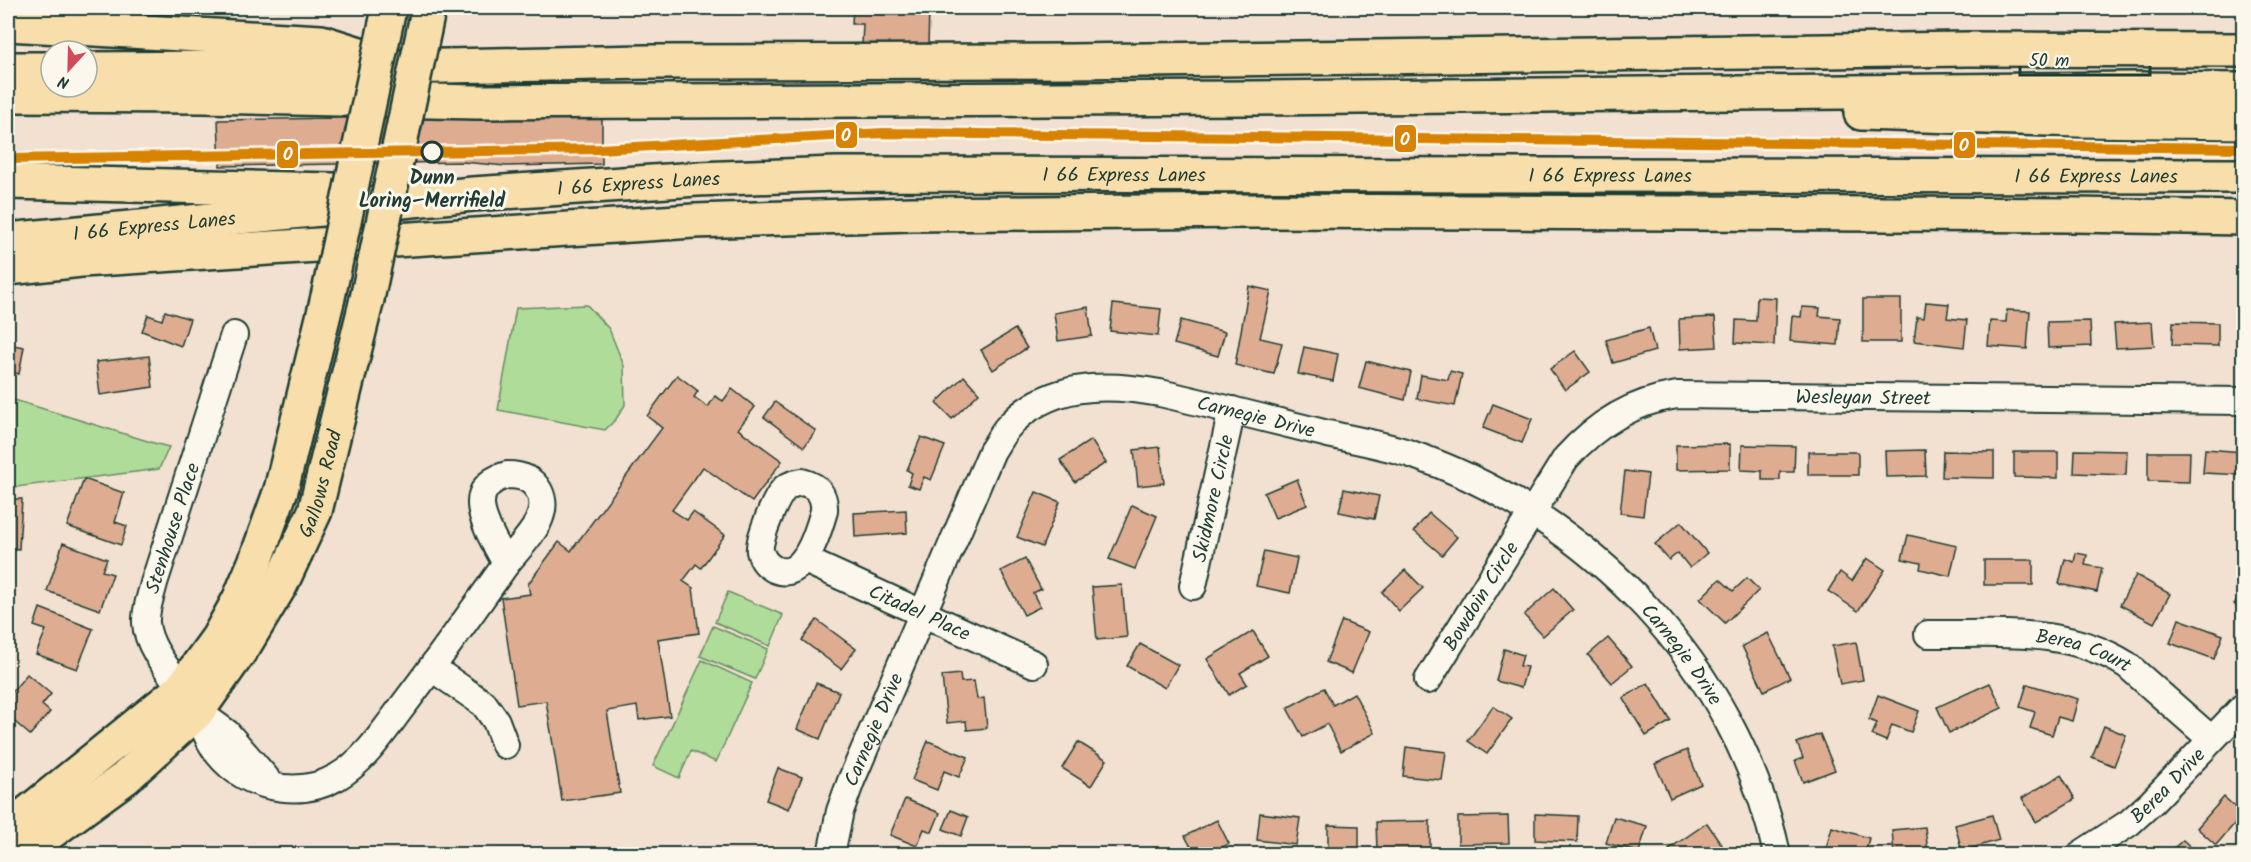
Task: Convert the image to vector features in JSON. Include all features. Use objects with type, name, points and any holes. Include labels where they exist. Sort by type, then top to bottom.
[{"type":"main road","name":"Gallows Road","points":[[8,829],[189,700],[239,600],[256,560],[280,490],[328,297],[389,8]]},
{"type":"main road","name":"Gallows Road","points":[[21,855],[125,778],[189,700],[245,644],[272,600],[315,510],[367,299],[429,9]]},
{"type":"main road","points":[[8,24],[321,42],[399,67]]},
{"type":"main road","points":[[99,69],[399,67],[646,62],[1058,61],[1968,49],[2244,50]]},
{"type":"main road","points":[[8,69],[39,69]]},
{"type":"main road","points":[[8,95],[202,96],[476,102],[2244,90]]},
{"type":"main road","points":[[8,111],[118,110],[202,96]]},
{"type":"main road","points":[[1390,97],[2078,120],[2244,122]]},
{"type":"main road","name":"I 66 Express Lanes","points":[[8,240],[473,194],[697,179],[836,174],[2244,176]]},
{"type":"main road","points":[[8,182],[473,194]]},
{"type":"main road","points":[[8,268],[81,260],[694,220],[911,213],[1256,211],[2244,218]]},
{"type":"street","name":"Stenhouse Place","points":[[234,335],[146,613],[150,640],[189,700],[213,747],[233,769],[248,778],[275,787],[290,789],[314,787],[344,772],[368,750],[432,668],[506,564]]},
{"type":"street","name":"Carnegie Drive","points":[[831,855],[840,811],[851,780],[992,451],[1007,428],[1035,405],[1060,393],[1086,387],[1105,386],[1160,393],[1410,454],[1476,480],[1533,512],[1572,538],[1621,580],[1656,617],[1713,694],[1756,784],[1777,855]]},
{"type":"street","name":"Wesleyan Street","points":[[1533,512],[1566,458],[1583,439],[1613,417],[1632,407],[1677,395],[2244,401]]},
{"type":"street","name":"Skidmore Circle","points":[[1193,586],[1232,410]]},
{"type":"street","name":"Bowdoin Circle","points":[[1428,680],[1533,512]]},
{"type":"street","name":"Citadel Place","points":[[805,560],[1034,663]]},
{"type":"street","name":"Berea Court","points":[[1928,634],[2041,636],[2082,643],[2127,665],[2211,739]]},
{"type":"street","points":[[432,668],[484,704],[496,721],[505,745]]},
{"type":"street","name":"Berea Drive","points":[[2081,855],[2129,823],[2152,802],[2244,706]]},
{"type":"green space","points":[[587,305],[609,329],[624,366],[625,405],[616,419],[605,430],[498,410],[516,308]]},
{"type":"green space","points":[[8,398],[169,447],[159,469],[8,488]]},
{"type":"green space","points":[[728,592],[783,615],[770,646],[715,622]]},
{"type":"green space","points":[[713,626],[768,649],[755,679],[700,656]]},
{"type":"green space","points":[[702,660],[752,683],[716,762],[691,751],[679,778],[653,766]]},
{"type":"building","points":[[853,8],[929,8],[928,47],[862,45],[863,24],[852,24]]},
{"type":"building","name":"Dunn Loring–Merrifield","points":[[602,114],[602,164],[506,166],[463,162],[220,166],[218,120]]},
{"type":"building","points":[[1249,286],[1271,291],[1260,338],[1282,343],[1274,374],[1235,365]]},
{"type":"building","points":[[1757,297],[1776,298],[1774,345],[1735,343],[1736,320],[1756,321]]},
{"type":"building","points":[[1863,299],[1901,299],[1901,342],[1863,342]]},
{"type":"building","points":[[1926,302],[1949,304],[1947,318],[1967,320],[1964,347],[1914,341],[1917,317],[1924,318]]},
{"type":"building","points":[[1113,304],[1161,309],[1158,336],[1110,331]]},
{"type":"building","points":[[1088,307],[1092,336],[1058,341],[1054,313]]},
{"type":"building","points":[[1802,307],[1820,308],[1819,316],[1840,318],[1838,345],[1790,341],[1792,316],[1801,317]]},
{"type":"building","points":[[2007,310],[2030,311],[2027,349],[1988,346],[1990,321],[2006,322]]},
{"type":"building","points":[[165,311],[190,319],[181,346],[142,331],[148,315],[162,320]]},
{"type":"building","points":[[1715,317],[1717,347],[1680,349],[1679,319]]},
{"type":"building","points":[[1181,320],[1225,332],[1218,356],[1174,344]]},
{"type":"building","points":[[2090,321],[2091,346],[2048,348],[2047,322]]},
{"type":"building","points":[[2152,322],[2154,346],[2116,348],[2114,324]]},
{"type":"building","points":[[2173,322],[2218,323],[2218,346],[2172,345]]},
{"type":"building","points":[[1649,328],[1655,351],[1613,363],[1606,340]]},
{"type":"building","points":[[1015,329],[1027,348],[993,370],[981,350]]},
{"type":"building","points":[[8,344],[24,347],[19,374],[8,371]]},
{"type":"building","points":[[1304,347],[1338,354],[1333,381],[1298,374]]},
{"type":"building","points":[[1575,351],[1590,372],[1565,390],[1550,369]]},
{"type":"building","points":[[149,356],[153,387],[100,395],[96,362]]},
{"type":"building","points":[[1366,361],[1411,372],[1405,400],[1359,388]]},
{"type":"building","points":[[1450,371],[1462,374],[1455,406],[1417,399],[1421,375],[1448,380]]},
{"type":"building","points":[[677,375],[698,391],[694,397],[708,407],[715,396],[723,401],[732,389],[755,407],[738,429],[782,461],[752,502],[703,467],[672,510],[687,520],[693,512],[725,535],[701,568],[696,564],[683,581],[693,588],[699,633],[658,639],[670,716],[639,720],[637,706],[607,711],[620,793],[562,801],[546,701],[517,705],[501,598],[530,594],[528,584],[559,542],[571,551],[662,428],[647,416]]},
{"type":"building","points":[[964,376],[979,393],[952,419],[936,403]]},
{"type":"building","points":[[775,402],[816,431],[804,447],[764,417]]},
{"type":"building","points":[[1493,404],[1532,419],[1522,443],[1483,428]]},
{"type":"building","points":[[921,437],[945,446],[931,480],[924,477],[919,489],[908,485],[912,473],[907,470]]},
{"type":"building","points":[[1091,440],[1106,463],[1075,482],[1060,460]]},
{"type":"building","points":[[1730,444],[1730,469],[1676,470],[1676,445]]},
{"type":"building","points":[[1742,445],[1795,446],[1794,472],[1780,472],[1780,480],[1762,480],[1762,471],[1741,470]]},
{"type":"building","points":[[1160,447],[1164,483],[1138,486],[1134,450]]},
{"type":"building","points":[[2205,449],[2244,452],[2244,475],[2203,473]]},
{"type":"building","points":[[1925,450],[1926,476],[1886,477],[1885,451]]},
{"type":"building","points":[[2075,450],[2127,451],[2126,475],[2074,473]]},
{"type":"building","points":[[1943,451],[1994,452],[1994,478],[1942,477]]},
{"type":"building","points":[[1808,452],[1858,452],[1858,475],[1808,475]]},
{"type":"building","points":[[2014,452],[2058,452],[2058,478],[2014,477]]},
{"type":"building","points":[[2148,452],[2190,452],[2189,482],[2148,481]]},
{"type":"building","points":[[1625,471],[1648,474],[1643,516],[1620,513]]},
{"type":"building","points":[[84,479],[124,493],[115,522],[127,526],[121,545],[67,526]]},
{"type":"building","points":[[1297,479],[1307,505],[1275,518],[1264,493]]},
{"type":"building","points":[[1344,489],[1379,496],[1374,519],[1339,512]]},
{"type":"building","points":[[1036,492],[1060,502],[1042,547],[1017,537]]},
{"type":"building","points":[[8,499],[22,499],[19,549],[8,548]]},
{"type":"building","points":[[1132,505],[1157,516],[1135,569],[1109,559]]},
{"type":"building","points":[[906,510],[907,533],[855,537],[854,513]]},
{"type":"building","points":[[1429,513],[1457,537],[1442,555],[1414,531]]},
{"type":"building","points":[[1681,522],[1707,553],[1690,568],[1678,553],[1669,560],[1655,544]]},
{"type":"building","points":[[1908,535],[1957,546],[1950,576],[1920,569],[1921,563],[1902,559]]},
{"type":"building","points":[[63,543],[107,559],[102,571],[113,574],[100,610],[47,591]]},
{"type":"building","points":[[1264,551],[1297,558],[1290,593],[1256,586]]},
{"type":"building","points":[[2076,553],[2087,555],[2085,565],[2102,568],[2097,592],[2059,584],[2065,559],[2074,562]]},
{"type":"building","points":[[1867,558],[1885,570],[1858,611],[1828,591],[1840,572],[1852,581]]},
{"type":"building","points":[[1025,559],[1041,589],[1033,593],[1040,607],[1024,615],[1001,571]]},
{"type":"building","points":[[1984,560],[2033,560],[2033,585],[1984,585]]},
{"type":"building","points":[[1405,570],[1423,588],[1399,611],[1382,592]]},
{"type":"building","points":[[2136,575],[2170,594],[2154,623],[2120,605]]},
{"type":"building","points":[[1747,578],[1759,590],[1725,623],[1700,599],[1720,579],[1733,591]]},
{"type":"building","points":[[1122,585],[1127,637],[1097,640],[1092,587]]},
{"type":"building","points":[[1554,588],[1573,610],[1543,636],[1524,615]]},
{"type":"building","points":[[2244,593],[2244,613],[2234,604]]},
{"type":"building","points":[[40,608],[93,629],[77,669],[36,654],[46,630],[34,626]]},
{"type":"building","points":[[2179,619],[2223,635],[2214,659],[2170,643]]},
{"type":"building","points":[[817,620],[856,649],[841,669],[802,640]]},
{"type":"building","points":[[1342,621],[1369,632],[1352,673],[1326,662]]},
{"type":"building","points":[[1253,631],[1268,656],[1240,673],[1247,684],[1229,695],[1207,659]]},
{"type":"building","points":[[1768,633],[1790,678],[1764,691],[1742,646]]},
{"type":"building","points":[[1608,638],[1632,666],[1612,683],[1588,655]]},
{"type":"building","points":[[1856,642],[1863,680],[1840,684],[1832,646]]},
{"type":"building","points":[[1140,644],[1178,665],[1165,688],[1127,666]]},
{"type":"building","points":[[1504,649],[1523,655],[1520,666],[1527,667],[1521,688],[1496,681]]},
{"type":"building","points":[[27,674],[51,694],[42,705],[50,712],[30,735],[8,716],[8,688],[12,692]]},
{"type":"building","points":[[960,674],[961,682],[974,681],[977,699],[984,698],[987,728],[967,730],[966,721],[947,723],[942,676]]},
{"type":"building","points":[[816,683],[839,692],[820,739],[797,729]]},
{"type":"building","points":[[1648,683],[1671,721],[1646,736],[1623,698]]},
{"type":"building","points":[[1990,683],[2002,708],[1949,733],[1937,707]]},
{"type":"building","points":[[2027,684],[2078,699],[2072,721],[2058,717],[2052,735],[2030,728],[2035,712],[2020,707]]},
{"type":"building","points":[[1324,688],[1333,705],[1354,693],[1375,733],[1341,751],[1327,724],[1303,737],[1287,708]]},
{"type":"building","points":[[1878,695],[1919,711],[1911,732],[1892,725],[1886,741],[1872,735],[1877,723],[1869,720]]},
{"type":"building","points":[[1493,706],[1512,719],[1487,754],[1468,741]]},
{"type":"building","points":[[2104,726],[2126,735],[2114,766],[2092,757]]},
{"type":"building","points":[[1820,734],[1835,770],[1803,782],[1795,761],[1803,758],[1797,743]]},
{"type":"building","points":[[928,741],[968,757],[959,777],[944,771],[937,790],[912,780]]},
{"type":"building","points":[[1078,742],[1107,760],[1091,786],[1062,768]]},
{"type":"building","points":[[1406,747],[1446,752],[1442,780],[1403,776]]},
{"type":"building","points":[[1687,750],[1701,784],[1670,798],[1655,764]]},
{"type":"building","points":[[778,768],[802,777],[789,809],[766,800]]},
{"type":"building","points":[[2061,775],[2075,799],[2036,822],[2022,798]]},
{"type":"building","points":[[2224,797],[2243,814],[2216,845],[2197,828]]},
{"type":"building","points":[[905,799],[940,813],[932,832],[924,829],[917,846],[890,835]]},
{"type":"building","points":[[951,810],[968,817],[961,836],[943,829]]},
{"type":"building","points":[[1260,813],[1300,818],[1296,845],[1257,840]]},
{"type":"building","points":[[1535,814],[1578,816],[1577,842],[1535,840]]},
{"type":"building","points":[[1992,815],[1999,840],[1962,851],[1955,825]]},
{"type":"building","points":[[1508,816],[1509,843],[1458,844],[1458,817]]},
{"type":"building","points":[[1614,817],[1647,826],[1639,852],[1606,843]]},
{"type":"building","points":[[1217,820],[1229,844],[1207,854],[1195,854],[1185,836]]},
{"type":"building","points":[[1430,821],[1430,850],[1377,850],[1376,822]]},
{"type":"building","points":[[1707,823],[1724,848],[1715,854],[1673,854],[1669,849]]},
{"type":"building","points":[[1328,825],[1359,826],[1359,854],[1328,854]]},
{"type":"building","points":[[1832,827],[1869,838],[1865,854],[1825,852]]},
{"type":"building","points":[[1925,827],[1928,853],[1894,854],[1892,830]]},
{"type":"building","points":[[2183,840],[2198,854],[2167,854]]},
{"type":"transit line","name":"O","points":[[8,159],[600,149],[883,133],[2244,148]]},
{"type":"place","name":"Dunn Loring–Merrifield","points":[[432,152]]}]
